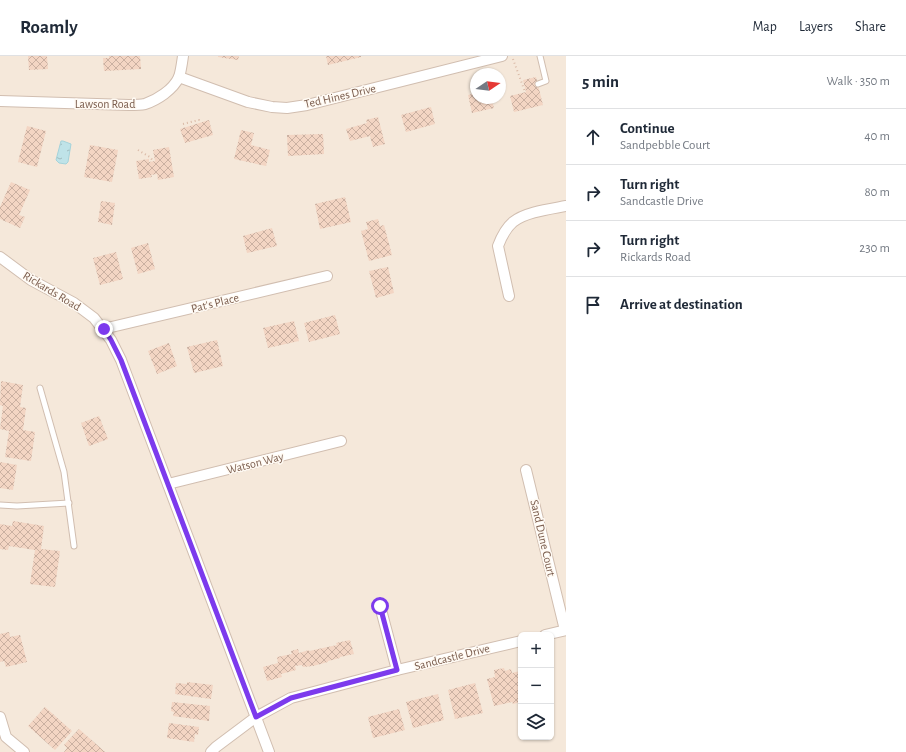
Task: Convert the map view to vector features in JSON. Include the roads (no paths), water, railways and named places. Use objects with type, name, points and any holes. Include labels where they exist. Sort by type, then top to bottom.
[{"type":"street","points":[[179,77],[183,56]]},
{"type":"street","name":"Ted Hines Drive","points":[[179,77],[248,102],[272,107],[287,108],[307,105],[502,56]]},
{"type":"street","name":"Lawson Road","points":[[0,101],[129,105],[145,104],[167,91],[175,84],[179,77]]},
{"type":"street","points":[[509,296],[500,260],[498,246],[500,238],[512,223],[524,216],[566,206]]},
{"type":"street","name":"Rickards Road","points":[[0,256],[31,280],[74,303],[94,318],[111,340],[121,360],[269,752]]},
{"type":"street","name":"Pat's Place","points":[[104,329],[327,276]]},
{"type":"street","name":"Watson Way","points":[[168,484],[342,441]]},
{"type":"street","name":"Sand Dune Court","points":[[526,470],[565,630]]},
{"type":"street","points":[[380,606],[397,670]]},
{"type":"street","points":[[554,633],[565,630]]},
{"type":"street","name":"Sandcastle Drive","points":[[211,752],[256,717],[291,698],[397,670],[518,642]]},
{"type":"street","points":[[0,717],[6,736],[24,752]]},
{"type":"lane","points":[[538,84],[546,81],[540,56]]},
{"type":"lane","points":[[40,388],[64,472],[74,546]]},
{"type":"lane","points":[[0,505],[17,506],[69,503]]},
{"type":"water","points":[[61,141],[71,144],[68,162],[66,164],[59,163],[56,160]]}]
